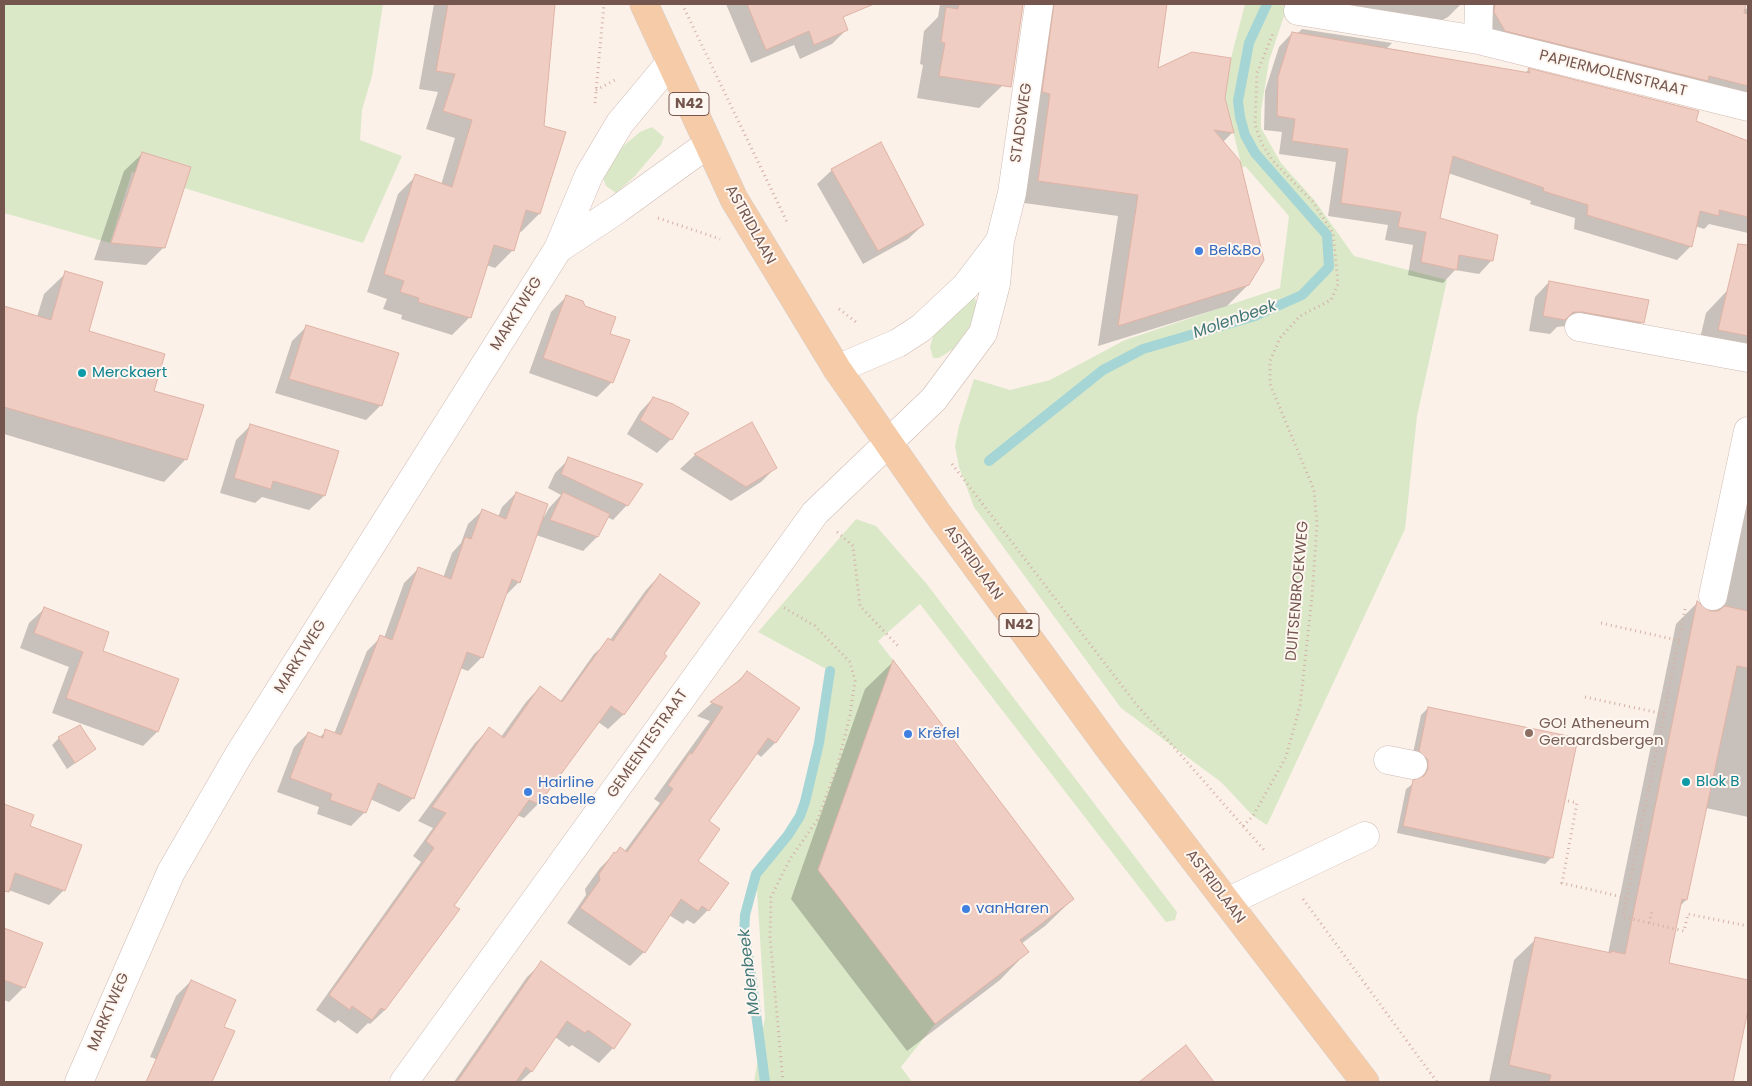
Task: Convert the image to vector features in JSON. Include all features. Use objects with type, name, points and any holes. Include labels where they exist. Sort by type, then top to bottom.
[{"type":"main road","name":"ASTRIDLAAN","points":[[644,4],[739,207],[837,369],[888,443],[1111,751],[1365,1082]]},
{"type":"street","name":"STADSWEG","points":[[888,443],[934,399],[983,333],[996,284],[1000,241],[1012,193],[1039,4]]},
{"type":"street","points":[[1478,40],[1479,4]]},
{"type":"street","name":"PAPIERMOLENSTRAAT","points":[[1298,11],[1478,40],[1748,107]]},
{"type":"street","name":"MARKTWEG","points":[[79,1082],[175,864],[238,756],[558,249],[589,175],[616,131],[670,63]]},
{"type":"street","name":"MARKTWEG","points":[[558,249],[618,209],[708,144]]},
{"type":"street","name":"STADSWEG","points":[[837,369],[898,343],[921,328],[966,286],[1000,241]]},
{"type":"street","points":[[1578,327],[1748,358]]},
{"type":"street","points":[[1713,596],[1748,431]]},
{"type":"street","name":"GEMEENTESTRAAT","points":[[404,1082],[815,513],[888,443]]},
{"type":"street","points":[[1227,902],[1365,836]]},
{"type":"path","points":[[594,108],[604,4]]},
{"type":"path","points":[[682,4],[789,226]]},
{"type":"path","name":"DUITSENBROEKWEG","points":[[1243,826],[1253,816],[1286,757],[1300,706],[1316,534],[1314,490],[1270,384],[1270,361],[1280,338],[1300,316],[1331,300],[1338,284],[1333,233],[1313,202],[1273,161],[1262,144],[1255,125],[1257,73],[1275,28],[1298,11]]},
{"type":"path","points":[[653,218],[722,240]]},
{"type":"path","points":[[836,307],[856,322]]},
{"type":"path","points":[[952,464],[1136,704],[1285,875],[1437,1082]]},
{"type":"path","points":[[815,513],[853,546],[860,606],[900,648]]},
{"type":"path","points":[[762,586],[784,608],[814,626],[827,638],[850,662],[855,681],[838,764],[818,819],[790,859],[771,897],[770,937],[783,1082]]},
{"type":"path","points":[[1713,596],[1689,591],[1623,917],[1684,931],[1688,914],[1748,926]]},
{"type":"path","points":[[1601,623],[1680,640]]},
{"type":"path","points":[[1585,697],[1664,714]]},
{"type":"path","points":[[1568,801],[1577,803],[1562,882],[1627,898]]},
{"type":"path","points":[[1649,923],[1652,911]]},
{"type":"green space","points":[[4,4],[383,4],[372,76],[362,110],[360,140],[402,156],[363,243],[132,172],[110,243],[4,213]]},
{"type":"green space","points":[[1245,4],[1288,4],[1269,61],[1261,111],[1261,128],[1281,163],[1315,201],[1354,256],[1447,280],[1417,416],[1405,529],[1267,825],[1253,816],[1221,782],[1121,708],[974,507],[959,467],[955,446],[959,426],[974,379],[1010,390],[1050,380],[1125,340],[1280,288],[1289,216],[1245,166],[1242,168],[1225,98],[1231,58]]},
{"type":"green space","points":[[652,127],[664,137],[661,145],[635,176],[616,193],[606,186],[603,178],[622,147],[640,132]]},
{"type":"green space","points":[[975,298],[978,310],[970,326],[953,349],[939,358],[933,358],[930,347],[935,330],[961,302]]},
{"type":"green space","points":[[856,519],[876,526],[926,583],[1177,912],[1175,920],[1166,922],[920,604],[878,641],[893,660],[818,870],[935,1024],[901,1067],[912,1082],[754,1082],[765,1017],[756,874],[788,835],[800,816],[819,743],[830,671],[758,632]]},
{"type":"building","points":[[448,4],[555,4],[544,126],[566,132],[540,214],[526,210],[514,251],[494,245],[471,318],[418,302],[419,298],[400,292],[404,281],[384,274],[415,174],[452,187],[472,120],[443,111],[455,74],[436,71]]},
{"type":"building","points":[[747,4],[874,4],[843,17],[848,30],[814,45],[809,31],[766,50]]},
{"type":"building","points":[[959,4],[1023,4],[1011,87],[939,76],[945,43],[941,42],[946,7],[958,9]]},
{"type":"building","points":[[1054,4],[1167,4],[1158,68],[1192,52],[1231,58],[1225,98],[1234,133],[1214,130],[1240,161],[1264,260],[1249,285],[1118,326],[1138,195],[1038,181],[1050,94],[1042,92]]},
{"type":"building","points":[[1495,4],[1746,4],[1744,13],[1748,14],[1748,86],[1709,76],[1708,81],[1505,31],[1494,12]]},
{"type":"building","points":[[1292,32],[1530,73],[1528,68],[1699,111],[1696,121],[1748,141],[1748,217],[1719,210],[1719,216],[1700,211],[1692,247],[1587,215],[1588,205],[1543,191],[1544,188],[1453,156],[1440,218],[1498,235],[1493,261],[1459,255],[1457,270],[1421,262],[1426,232],[1398,227],[1401,212],[1341,203],[1348,149],[1292,141],[1295,119],[1277,116],[1278,77]]},
{"type":"building","points":[[881,142],[924,225],[878,251],[831,169]]},
{"type":"building","points":[[142,152],[191,167],[165,248],[111,243]]},
{"type":"building","points":[[1738,244],[1748,245],[1748,336],[1718,330]]},
{"type":"building","name":"Merckaert","points":[[65,271],[103,282],[89,331],[165,354],[154,391],[204,405],[187,460],[4,407],[4,306],[51,320]]},
{"type":"building","points":[[1549,281],[1649,300],[1644,323],[1582,312],[1573,312],[1565,320],[1543,316]]},
{"type":"building","points":[[566,295],[583,301],[585,306],[616,317],[610,334],[630,340],[613,383],[543,358]]},
{"type":"building","points":[[306,325],[399,353],[382,406],[289,379]]},
{"type":"building","points":[[653,397],[673,404],[689,413],[672,440],[640,420]]},
{"type":"building","points":[[752,422],[777,468],[746,487],[694,454]]},
{"type":"building","points":[[250,424],[339,451],[325,496],[273,481],[271,489],[234,478]]},
{"type":"building","points":[[568,457],[643,484],[628,506],[561,474]]},
{"type":"building","points":[[516,492],[548,504],[520,583],[512,579],[483,658],[467,652],[414,799],[378,783],[366,813],[330,800],[332,794],[290,778],[308,732],[323,738],[325,729],[341,735],[380,635],[392,640],[418,567],[451,579],[465,537],[471,539],[482,509],[506,519]]},
{"type":"building","points":[[563,492],[610,514],[598,537],[550,520]]},
{"type":"building","points":[[660,574],[700,603],[664,654],[667,656],[624,715],[611,706],[539,804],[529,800],[454,906],[460,909],[385,1010],[381,1008],[372,1020],[352,1006],[350,1010],[329,995],[434,848],[426,841],[446,813],[432,807],[489,727],[504,738],[540,686],[562,702],[608,638],[613,641]]},
{"type":"building","points":[[1697,601],[1710,611],[1718,611],[1725,606],[1748,611],[1748,668],[1737,666],[1687,900],[1682,899],[1669,963],[1748,980],[1748,1010],[1733,1082],[1549,1082],[1551,1075],[1509,1065],[1535,937],[1611,953],[1611,951],[1625,954]]},
{"type":"building","points":[[44,607],[109,632],[103,651],[179,679],[158,732],[66,698],[83,652],[34,633]]},
{"type":"building","points":[[893,660],[1074,899],[1020,940],[1029,952],[935,1024],[818,870]]},
{"type":"building","points":[[747,671],[800,708],[776,743],[768,738],[709,821],[720,829],[698,861],[729,883],[709,911],[702,906],[698,911],[681,899],[645,953],[580,908],[600,880],[599,874],[614,852],[616,853],[620,847],[627,852],[673,789],[668,785],[690,753],[692,754],[723,707],[710,702],[740,680]]},
{"type":"building","points":[[1428,707],[1578,738],[1553,858],[1403,826],[1413,780],[1424,776],[1428,769],[1428,760],[1419,751]]},
{"type":"building","points":[[80,725],[96,749],[75,763],[58,737]]},
{"type":"building","points":[[4,804],[34,815],[30,826],[82,845],[65,891],[15,873],[9,892],[4,891]]},
{"type":"building","points":[[4,928],[43,943],[25,988],[4,980]]},
{"type":"building","points":[[541,961],[631,1024],[614,1049],[588,1030],[585,1033],[567,1021],[532,1072],[526,1067],[516,1082],[457,1082]]},
{"type":"building","points":[[191,980],[236,1000],[224,1027],[235,1031],[212,1082],[146,1082]]},
{"type":"building","points":[[1186,1045],[1214,1082],[1139,1082]]},
{"type":"waterway","name":"Molenbeek","points":[[989,461],[1103,370],[1143,349],[1255,316],[1302,295],[1329,267],[1327,235],[1255,153],[1245,135],[1240,117],[1238,101],[1249,43],[1267,4]]},
{"type":"waterway","name":"Molenbeek","points":[[765,1082],[744,935],[745,915],[756,874],[788,835],[800,816],[805,802],[819,743],[830,671]]},
{"type":"place","name":"Bel&Bo","points":[[1199,251]]},
{"type":"place","name":"Merckaert","points":[[82,373]]},
{"type":"place","name":"GO! Atheneum Geraardsbergen","points":[[1529,733]]},
{"type":"place","name":"Krëfel","points":[[908,734]]},
{"type":"place","name":"Blok B","points":[[1686,782]]},
{"type":"place","name":"Hairline Isabelle","points":[[528,792]]},
{"type":"place","name":"vanHaren","points":[[966,909]]}]
